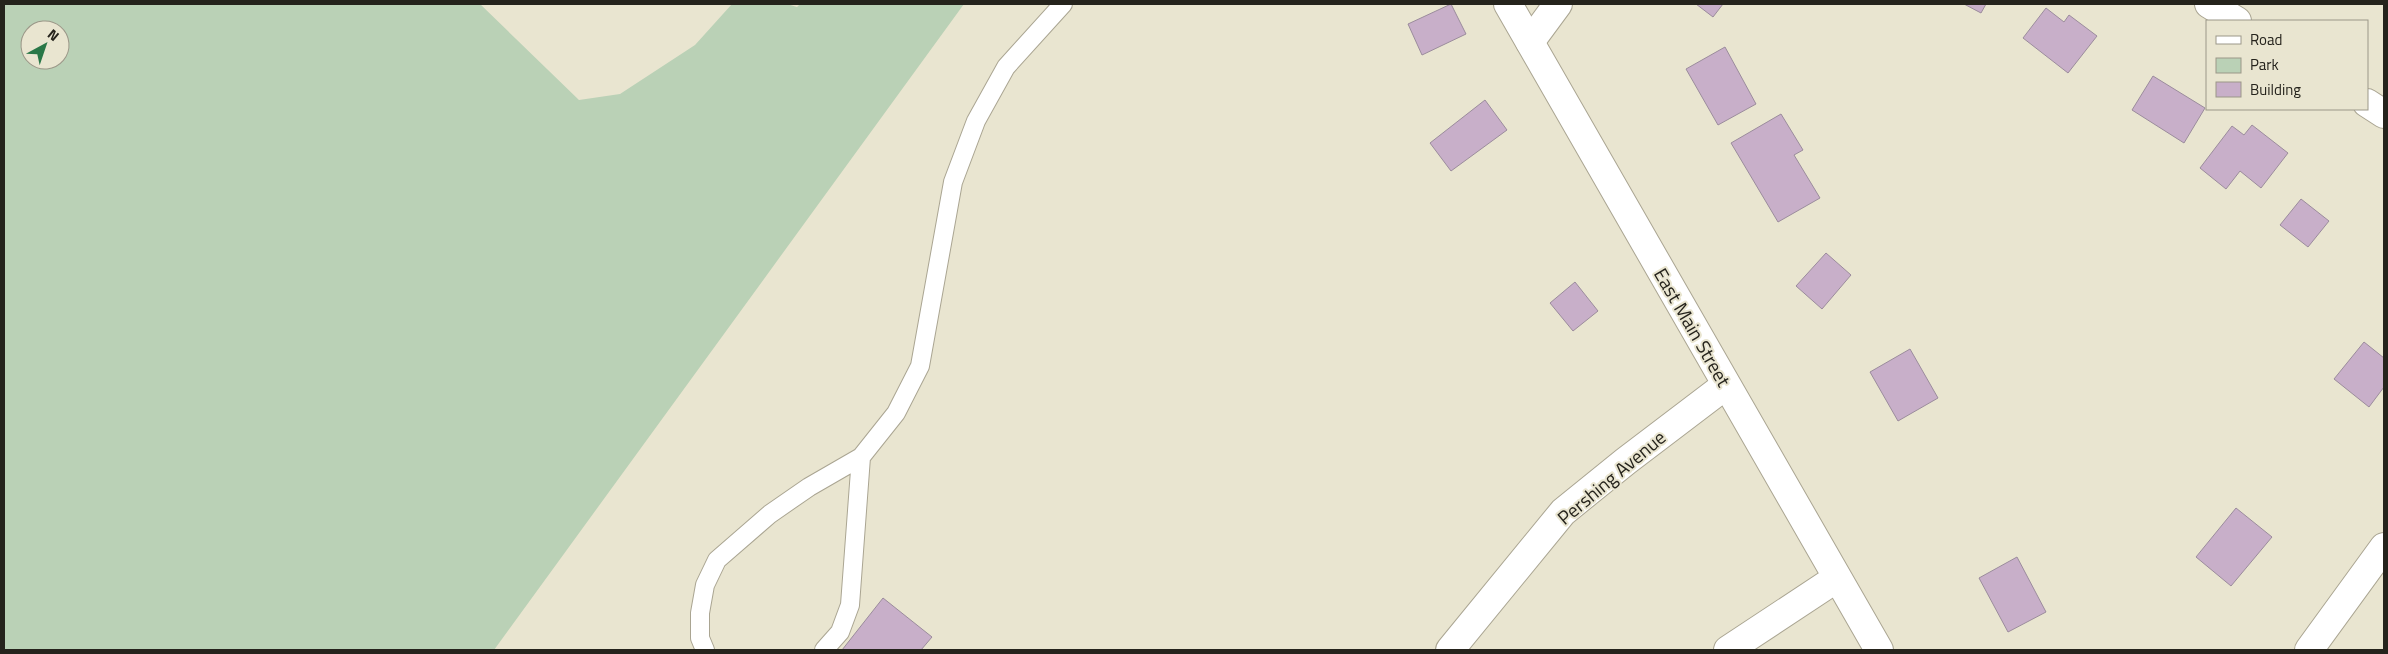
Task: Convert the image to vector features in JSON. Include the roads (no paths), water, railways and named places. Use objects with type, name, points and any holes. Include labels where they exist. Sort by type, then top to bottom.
[{"type":"main road","name":"East Main Street","points":[[1508,4],[1879,650]]},
{"type":"main road","points":[[1530,42],[1558,4]]},
{"type":"main road","points":[[2209,4],[2235,20]]},
{"type":"main road","points":[[2368,104],[2384,114]]},
{"type":"main road","name":"Pershing Avenue","points":[[1450,650],[1562,512],[1626,460],[1726,386]]},
{"type":"main road","points":[[2309,650],[2384,547]]},
{"type":"main road","points":[[1728,650],[1837,578]]},
{"type":"lane","points":[[705,650],[700,638],[700,613],[704,585],[716,560],[770,514],[809,487],[861,457],[896,413],[920,366],[953,182],[976,121],[1006,67],[1063,4]]},
{"type":"lane","points":[[824,650],[840,632],[850,606],[861,457]]}]
